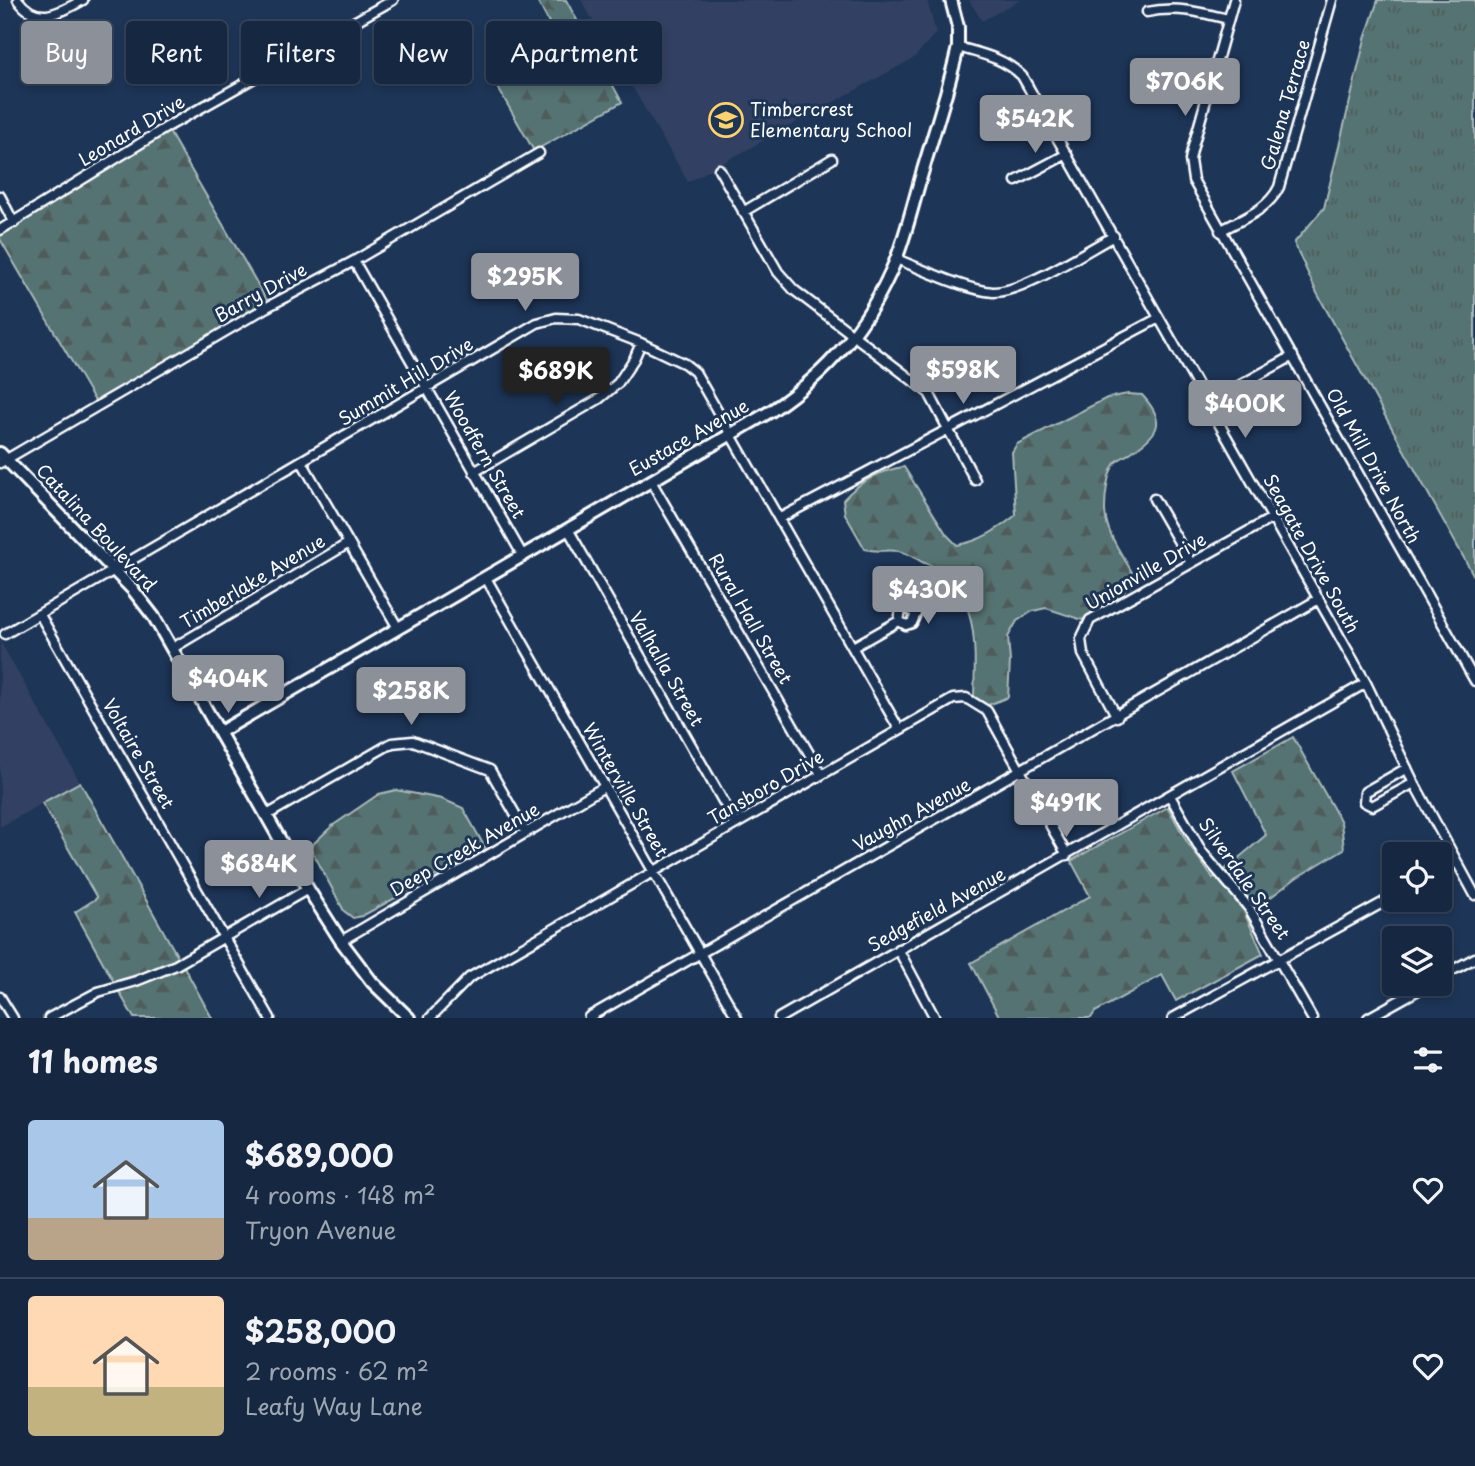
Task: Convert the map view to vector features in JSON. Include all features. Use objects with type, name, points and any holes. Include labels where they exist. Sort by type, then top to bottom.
[{"type":"street","points":[[18,0],[32,13],[50,16],[83,0]]},
{"type":"street","name":"Leonard Drive","points":[[0,230],[167,127],[393,0]]},
{"type":"street","name":"Eustace Avenue","points":[[220,732],[733,434],[804,388],[855,336],[876,302],[896,259],[958,47],[951,0]]},
{"type":"street","name":"Old Mill Drive North","points":[[1234,0],[1190,160],[1195,184],[1475,681]]},
{"type":"street","name":"Galena Terrace","points":[[1220,230],[1263,207],[1279,187],[1332,0]]},
{"type":"street","points":[[1147,12],[1170,8],[1189,9],[1228,19]]},
{"type":"street","name":"Seagate Drive South","points":[[958,47],[994,57],[1010,65],[1022,76],[1366,683],[1414,783],[1475,895]]},
{"type":"street","name":"Barry Drive","points":[[2,458],[267,307],[354,261],[539,153]]},
{"type":"street","points":[[1016,181],[1067,154]]},
{"type":"street","points":[[743,212],[832,159]]},
{"type":"street","points":[[719,169],[778,272],[794,290],[929,393],[975,480]]},
{"type":"street","points":[[0,196],[14,223]]},
{"type":"street","points":[[896,259],[976,289],[994,292],[1025,283],[1114,236]]},
{"type":"street","name":"Woodfern Street","points":[[354,261],[523,556]]},
{"type":"street","name":"Summit Hill Drive","points":[[5,635],[537,323],[556,318],[579,318],[641,343],[685,364],[695,372],[733,434],[899,729]]},
{"type":"street","points":[[780,518],[1159,318]]},
{"type":"street","points":[[474,472],[599,399],[618,383],[641,343]]},
{"type":"street","points":[[1208,403],[1293,356]]},
{"type":"street","name":"Catalina Boulevard","points":[[2,458],[115,570],[140,599],[173,648],[308,889],[341,941],[372,982],[409,1018]]},
{"type":"street","points":[[302,462],[398,628]]},
{"type":"street","name":"Rural Hall Street","points":[[652,481],[821,774]]},
{"type":"street","points":[[1154,499],[1191,563]]},
{"type":"street","name":"Unionville Drive","points":[[1117,717],[1083,654],[1081,639],[1090,620],[1272,518]]},
{"type":"street","name":"Valhalla Street","points":[[568,529],[736,824]]},
{"type":"street","name":"Timberlake Avenue","points":[[173,648],[349,543]]},
{"type":"street","name":"Winterville Street","points":[[486,578],[737,1018]]},
{"type":"street","name":"Vaughn Avenue","points":[[589,1017],[1319,599]]},
{"type":"street","name":"Voltaire Street","points":[[40,615],[270,1018]]},
{"type":"street","points":[[853,647],[899,621]]},
{"type":"street","name":"Sedgefield Avenue","points":[[779,1018],[1366,683]]},
{"type":"street","name":"Tansboro Drive","points":[[430,1018],[469,978],[953,699],[967,698],[987,711],[1067,855]]},
{"type":"street","points":[[267,815],[392,743],[413,741],[490,770],[526,833]]},
{"type":"street","points":[[1407,768],[1365,792],[1364,802],[1372,806],[1414,783]]},
{"type":"street","name":"Deep Creek Avenue","points":[[341,941],[604,787]]},
{"type":"street","name":"Silverdale Street","points":[[1170,796],[1202,852],[1249,908],[1312,1018]]},
{"type":"street","points":[[1452,865],[1457,862]]},
{"type":"street","points":[[50,1018],[98,992],[176,965],[308,889]]},
{"type":"street","points":[[1173,1018],[1382,903]]},
{"type":"street","points":[[898,949],[935,1018]]},
{"type":"street","points":[[1452,970],[1475,958]]},
{"type":"street","points":[[1368,1018],[1407,996]]},
{"type":"street","points":[[0,997],[13,1018]]},
{"type":"shaded area","name":"Timbercrest Elementary School","points":[[581,0],[927,0],[936,33],[914,58],[688,182],[630,84],[662,84],[662,21],[593,21]]},
{"type":"shaded area","points":[[969,0],[1021,0],[982,21]]},
{"type":"shaded area","points":[[0,641],[80,782],[0,827]]},
{"type":"green space","points":[[537,0],[566,0],[578,21],[548,21]]},
{"type":"green space","points":[[1378,0],[1475,0],[1475,578],[1317,293],[1294,243],[1324,208],[1365,39]]},
{"type":"green space","points":[[496,84],[612,84],[622,102],[534,151]]},
{"type":"green space","points":[[168,130],[268,302],[96,403],[0,239],[0,234]]},
{"type":"green space","points":[[1128,394],[1142,395],[1157,421],[1153,434],[1147,440],[1116,462],[1110,472],[1106,491],[1108,527],[1135,578],[1133,584],[1082,620],[1046,608],[1033,611],[1017,621],[1008,637],[1008,697],[986,706],[974,698],[973,630],[963,598],[954,584],[940,570],[904,553],[865,549],[845,514],[843,500],[871,478],[904,467],[947,535],[957,545],[974,541],[1016,515],[1012,452],[1017,444],[1107,398]]},
{"type":"green space","points":[[1293,737],[1341,822],[1344,849],[1296,878],[1255,909],[1223,871],[1266,835],[1233,771]]},
{"type":"green space","points":[[80,782],[179,959],[115,984],[75,912],[97,898],[42,803]]},
{"type":"green space","points":[[396,790],[442,799],[463,808],[486,849],[362,916],[353,918],[344,911],[310,847],[332,826],[379,794]]},
{"type":"green space","points":[[1168,807],[1187,842],[1213,878],[1217,875],[1249,914],[1246,916],[1263,954],[1176,1001],[1162,975],[1095,1012],[1091,1018],[1000,1018],[971,963],[1090,896],[1071,861]]},
{"type":"green space","points":[[183,965],[212,1018],[134,1018],[118,990]]},
{"type":"place","name":"Timbercrest Elementary School","points":[[726,120]]}]
